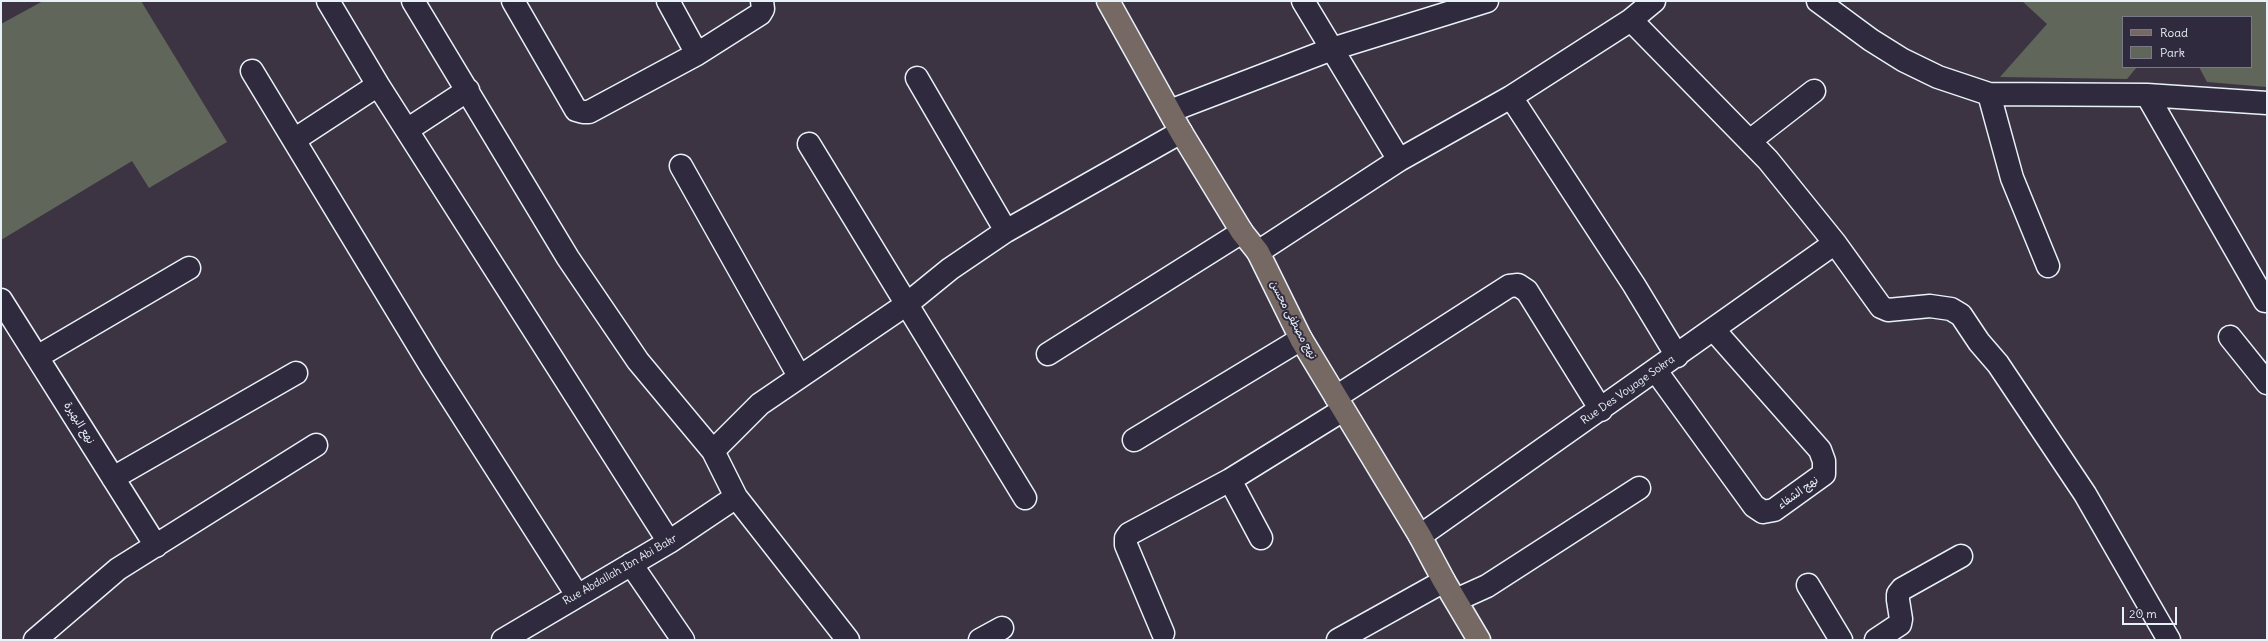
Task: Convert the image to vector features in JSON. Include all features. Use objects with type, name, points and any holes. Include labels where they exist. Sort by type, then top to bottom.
[{"type":"main road","name":"نهج مصطفى محسن","points":[[1108,1],[1181,132],[1242,232],[1258,252],[1301,339],[1420,536],[1444,581],[1479,640]]},
{"type":"street","points":[[328,1],[378,85],[669,542]]},
{"type":"street","points":[[413,1],[568,258],[638,361],[713,452],[736,497],[848,640]]},
{"type":"street","points":[[514,1],[576,110],[583,112],[589,112],[697,54],[760,14],[763,8],[762,1]]},
{"type":"street","points":[[668,1],[697,54]]},
{"type":"street","points":[[1303,1],[1399,160]]},
{"type":"street","points":[[1170,111],[1332,49],[1486,1]]},
{"type":"street","points":[[1258,252],[1399,160],[1511,97],[1632,12],[1654,1]]},
{"type":"street","points":[[1831,4],[1871,40],[1902,60],[1938,77],[1989,94],[2147,95],[2267,104]]},
{"type":"street","points":[[1632,12],[1750,140],[1835,243],[1881,307],[1888,310],[1930,306],[1952,309],[1961,315],[1979,342],[1998,364],[2085,494],[2169,640]]},
{"type":"street","points":[[252,71],[432,368],[577,595]]},
{"type":"street","points":[[917,78],[1006,231]]},
{"type":"street","points":[[294,140],[378,85]]},
{"type":"street","points":[[407,130],[468,90]]},
{"type":"street","points":[[1750,140],[1814,91]]},
{"type":"street","points":[[1989,94],[2012,178],[2048,266]]},
{"type":"street","points":[[2147,95],[2265,301]]},
{"type":"street","points":[[1511,97],[1634,285],[1677,356]]},
{"type":"street","points":[[713,452],[760,404],[799,376],[907,304],[950,269],[1006,231],[1181,132]]},
{"type":"street","points":[[809,144],[1025,498]]},
{"type":"street","points":[[681,166],[799,376]]},
{"type":"street","points":[[1048,354],[1242,232]]},
{"type":"street","name":"Rue Des Voyage Sokra","points":[[1420,536],[1601,410],[1835,243]]},
{"type":"street","points":[[37,357],[189,268]]},
{"type":"street","points":[[1163,633],[1126,545],[1126,538],[1129,534],[1230,480],[1509,286],[1518,285],[1527,291],[1601,410]]},
{"type":"street","name":"نهع البهيرة","points":[[4,312],[37,357],[156,546]]},
{"type":"street","name":"نهج الشفاء","points":[[1656,371],[1754,506],[1763,512],[1774,510],[1824,474],[1824,461],[1820,450],[1714,330]]},
{"type":"street","points":[[2230,337],[2267,383]]},
{"type":"street","points":[[1134,440],[1301,339]]},
{"type":"street","points":[[113,478],[296,372]]},
{"type":"street","points":[[40,639],[118,569],[316,445]]},
{"type":"street","points":[[1230,480],[1261,538]]},
{"type":"street","points":[[1456,600],[1487,586],[1639,488]]},
{"type":"street","name":"Rue Abdallah Ibn Abi Bakr","points":[[503,640],[669,542],[736,497]]},
{"type":"street","points":[[1876,640],[1900,624],[1901,619],[1898,594],[1902,589],[1961,556]]},
{"type":"street","points":[[631,564],[683,640]]},
{"type":"street","points":[[1338,640],[1444,581]]},
{"type":"street","points":[[1808,585],[1841,640]]},
{"type":"street","points":[[980,640],[1002,628]]},
{"type":"green space","points":[[43,1],[141,1],[227,142],[149,188],[132,161],[1,240],[1,24]]},
{"type":"green space","points":[[2022,1],[2267,1],[2267,87],[2207,82],[2200,68],[2252,68],[2252,16],[2122,16],[2122,68],[2136,68],[2127,79],[2000,77],[2047,24]]}]
